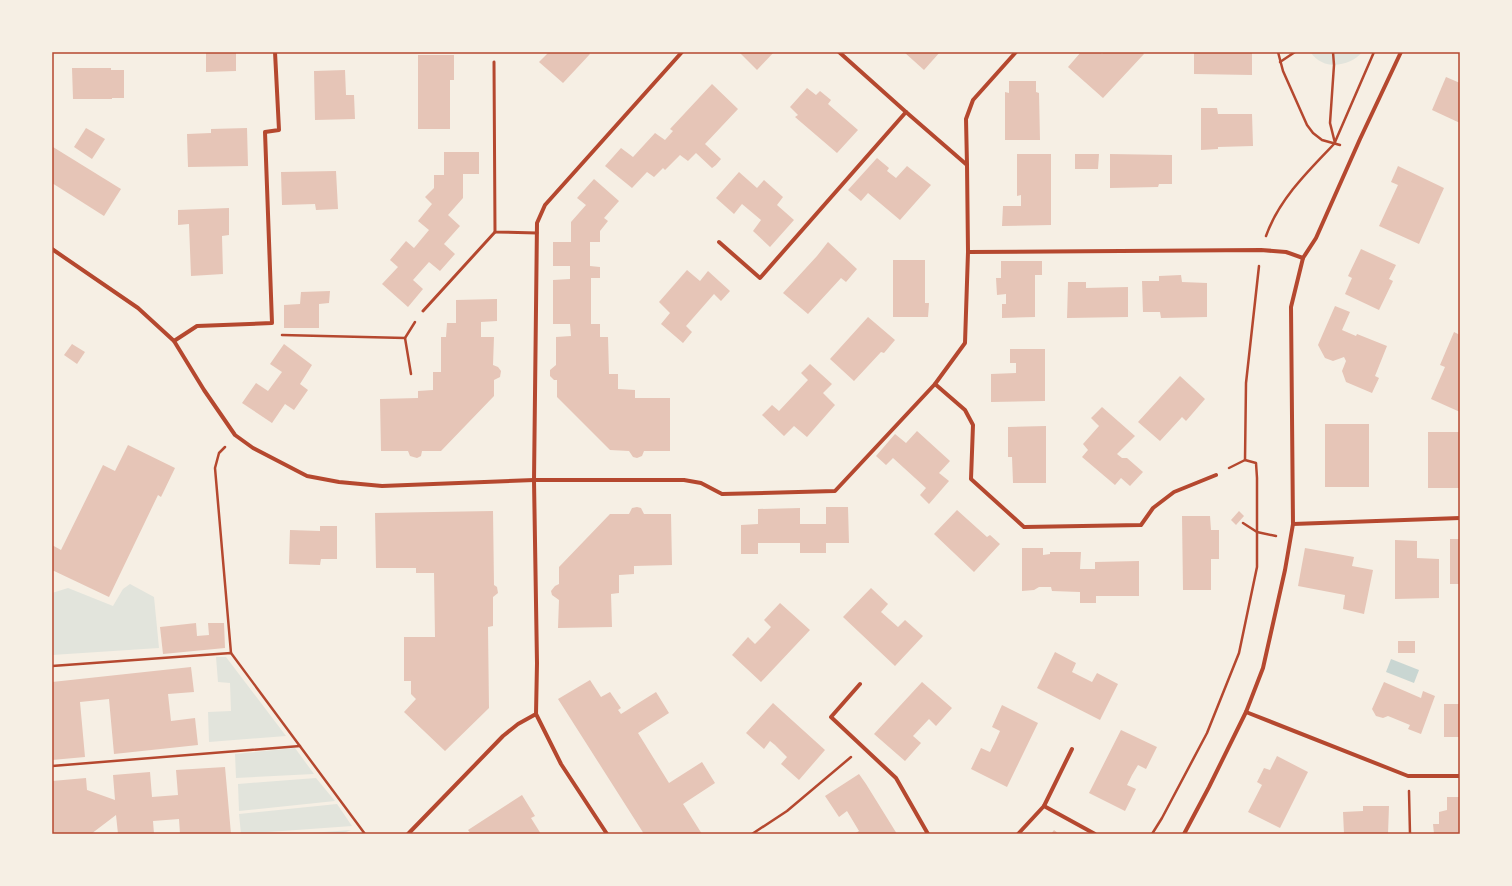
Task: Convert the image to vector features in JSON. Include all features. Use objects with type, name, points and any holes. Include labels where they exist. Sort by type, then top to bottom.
[{"type":"street","points":[[174,341],[197,326],[272,323],[265,132],[279,130],[276,52]]},
{"type":"street","points":[[607,834],[562,764],[536,714],[537,663],[534,480],[537,223],[545,204],[682,52]]},
{"type":"street","points":[[839,52],[967,165]]},
{"type":"street","points":[[52,249],[138,308],[174,341],[204,390],[235,434],[253,448],[307,476],[339,482],[382,486],[534,480],[684,480],[701,483],[722,494],[835,491],[935,384],[964,343],[968,252],[966,120],[973,100],[1016,52]]},
{"type":"street","points":[[1184,834],[1246,712],[1263,668],[1291,539],[1293,524],[1291,307],[1303,258],[1316,238],[1354,151],[1401,52]]},
{"type":"street","points":[[719,242],[760,278],[906,112]]},
{"type":"street","points":[[968,252],[1261,250],[1286,252],[1303,258]]},
{"type":"street","points":[[935,384],[966,410],[973,425],[971,479],[1024,527],[1141,525],[1154,508],[1174,492],[1216,475]]},
{"type":"street","points":[[1293,524],[1460,518]]},
{"type":"street","points":[[860,684],[831,717],[896,778],[928,834]]},
{"type":"street","points":[[1246,712],[1408,776],[1460,776]]},
{"type":"street","points":[[408,834],[502,736],[518,724],[536,714]]},
{"type":"street","points":[[1018,834],[1044,806],[1072,749]]},
{"type":"street","points":[[1044,806],[1094,834]]},
{"type":"lane","points":[[423,311],[495,232],[494,62]]},
{"type":"lane","points":[[495,232],[537,233]]},
{"type":"path","points":[[1278,52],[1280,62],[1307,125],[1313,133],[1322,140],[1335,143],[1354,151]]},
{"type":"path","points":[[1280,62],[1296,52]]},
{"type":"path","points":[[1335,143],[1374,52]]},
{"type":"path","points":[[410,374],[405,338],[423,311]]},
{"type":"path","points":[[272,323],[280,335],[405,338]]},
{"type":"path","points":[[235,434],[219,453],[215,468],[231,653],[365,834]]},
{"type":"path","points":[[1152,834],[1207,733],[1239,653],[1257,567],[1258,478],[1256,463],[1245,460],[1216,475]]},
{"type":"path","points":[[1243,523],[1257,532],[1291,539]]},
{"type":"path","points":[[52,666],[231,653]]},
{"type":"path","points":[[52,766],[300,746]]},
{"type":"path","points":[[752,834],[787,811],[863,747]]},
{"type":"path","points":[[1408,776],[1410,834]]},
{"type":"shaded area","points":[[1310,52],[1362,52],[1353,60],[1335,65],[1322,62]]},
{"type":"shaded area","points":[[130,584],[154,597],[159,648],[52,655],[52,593],[68,588],[113,606],[123,589]]},
{"type":"shaded area","points":[[216,657],[226,657],[286,736],[209,742],[208,712],[231,711],[230,683],[218,682]]},
{"type":"shaded area","points":[[1391,659],[1419,670],[1414,683],[1386,672]]},
{"type":"shaded area","points":[[295,748],[314,774],[236,778],[235,754]]},
{"type":"shaded area","points":[[316,778],[335,801],[239,811],[238,784]]},
{"type":"shaded area","points":[[337,804],[352,826],[241,834],[239,814]]},
{"type":"shaded area","points":[[351,830],[341,834],[297,834]]},
{"type":"building","points":[[206,52],[236,52],[236,71],[206,72]]},
{"type":"building","points":[[549,52],[588,52],[590,54],[563,83],[539,62]]},
{"type":"building","points":[[739,52],[774,52],[757,70]]},
{"type":"building","points":[[904,52],[940,52],[924,70]]},
{"type":"building","points":[[1081,52],[1100,52],[1102,54],[1104,52],[1142,52],[1144,54],[1103,98],[1068,67]]},
{"type":"building","points":[[1194,52],[1252,52],[1252,75],[1194,74]]},
{"type":"building","points":[[418,55],[454,55],[454,80],[450,80],[450,129],[418,129]]},
{"type":"building","points":[[72,68],[111,68],[111,70],[124,70],[124,98],[73,99]]},
{"type":"building","points":[[345,70],[346,95],[354,95],[355,119],[315,120],[314,71]]},
{"type":"building","points":[[1446,77],[1460,83],[1460,123],[1432,110]]},
{"type":"building","points":[[1009,81],[1036,81],[1036,92],[1039,93],[1040,140],[1005,140],[1005,92],[1009,93]]},
{"type":"building","points":[[712,84],[738,109],[705,144],[721,159],[716,165],[712,168],[696,153],[688,161],[680,155],[665,170],[663,168],[654,177],[647,172],[632,188],[605,166],[621,148],[633,157],[655,133],[665,140],[673,131],[670,129]]},
{"type":"building","points":[[807,88],[816,95],[820,91],[831,100],[828,104],[858,130],[837,153],[795,117],[798,115],[790,107]]},
{"type":"building","points":[[1201,108],[1217,108],[1218,114],[1252,114],[1253,146],[1218,147],[1218,149],[1201,150]]},
{"type":"building","points":[[86,128],[105,139],[92,159],[74,147]]},
{"type":"building","points":[[247,128],[248,166],[188,167],[187,134],[211,133],[211,129]]},
{"type":"building","points":[[53,147],[121,189],[104,216],[52,183]]},
{"type":"building","points":[[444,152],[479,152],[479,174],[463,174],[463,198],[448,215],[460,226],[444,244],[455,254],[440,271],[429,262],[413,280],[423,289],[408,307],[382,284],[398,267],[390,260],[406,241],[414,248],[429,230],[418,221],[432,204],[425,197],[434,188],[434,175],[444,175]]},
{"type":"building","points":[[1017,154],[1051,154],[1051,225],[1002,226],[1003,206],[1021,206],[1021,195],[1017,196]]},
{"type":"building","points":[[1075,154],[1099,154],[1098,169],[1075,169]]},
{"type":"building","points":[[1110,154],[1172,155],[1172,184],[1159,184],[1158,187],[1110,188]]},
{"type":"building","points":[[877,158],[889,168],[887,171],[896,178],[907,166],[931,185],[900,220],[868,193],[861,201],[848,190]]},
{"type":"building","points":[[1398,166],[1444,188],[1419,244],[1379,226],[1398,185],[1391,182]]},
{"type":"building","points":[[336,171],[338,209],[316,210],[315,204],[282,205],[281,172]]},
{"type":"building","points":[[739,172],[757,188],[764,180],[783,197],[777,205],[794,220],[770,247],[753,231],[761,220],[742,204],[734,214],[716,198]]},
{"type":"building","points":[[594,179],[619,201],[604,218],[608,221],[600,231],[600,242],[590,242],[590,266],[600,267],[600,278],[591,278],[591,324],[600,324],[600,337],[608,337],[609,374],[618,374],[618,389],[635,390],[635,398],[670,398],[670,451],[644,451],[642,456],[637,458],[633,457],[629,451],[610,450],[557,397],[557,380],[554,380],[550,376],[550,370],[556,365],[556,337],[571,336],[570,324],[553,324],[553,280],[570,279],[570,266],[553,266],[553,242],[571,242],[571,222],[586,205],[577,198]]},
{"type":"building","points":[[229,208],[229,235],[222,236],[223,274],[191,276],[189,224],[178,225],[178,210]]},
{"type":"building","points":[[828,242],[857,269],[846,282],[841,278],[808,314],[783,293]]},
{"type":"building","points":[[1361,249],[1396,265],[1389,279],[1393,281],[1379,310],[1345,294],[1352,278],[1348,276]]},
{"type":"building","points":[[893,260],[925,260],[925,303],[929,303],[928,317],[893,317]]},
{"type":"building","points":[[1001,261],[1042,261],[1042,275],[1035,275],[1035,317],[1002,318],[1002,304],[1006,304],[1006,294],[997,295],[996,278],[1001,278]]},
{"type":"building","points":[[687,270],[700,281],[708,271],[730,291],[721,301],[714,294],[686,326],[692,332],[683,343],[661,324],[670,313],[659,302]]},
{"type":"building","points":[[1181,275],[1182,282],[1207,283],[1207,317],[1161,318],[1160,312],[1143,312],[1142,281],[1159,281],[1159,276]]},
{"type":"building","points":[[1068,282],[1086,282],[1086,288],[1128,287],[1128,317],[1067,318]]},
{"type":"building","points":[[330,291],[329,303],[319,304],[319,328],[284,328],[284,305],[300,304],[301,292]]},
{"type":"building","points":[[497,299],[497,321],[481,322],[481,337],[494,337],[493,365],[498,367],[501,371],[500,377],[494,380],[494,396],[441,451],[422,451],[421,456],[417,458],[410,456],[408,451],[381,451],[380,399],[418,398],[418,391],[433,390],[433,372],[441,372],[441,337],[446,337],[447,323],[456,323],[456,300]]},
{"type":"building","points":[[1335,306],[1350,312],[1342,330],[1356,336],[1357,334],[1387,346],[1375,376],[1379,378],[1372,393],[1346,382],[1342,371],[1346,361],[1344,357],[1333,361],[1325,358],[1318,345]]},
{"type":"building","points":[[868,317],[895,340],[884,353],[881,352],[854,381],[830,359]]},
{"type":"building","points":[[1454,332],[1460,335],[1460,412],[1431,399],[1445,367],[1440,365]]},
{"type":"building","points":[[72,344],[85,352],[77,364],[64,355]]},
{"type":"building","points":[[284,344],[312,365],[300,384],[308,390],[294,410],[285,404],[272,423],[242,403],[256,383],[268,391],[282,372],[270,364]]},
{"type":"building","points":[[1010,349],[1045,349],[1045,401],[991,402],[991,374],[1016,373],[1016,363],[1010,363]]},
{"type":"building","points":[[810,364],[832,384],[823,393],[835,405],[807,437],[794,426],[784,436],[762,415],[772,405],[779,411],[808,380],[801,373]]},
{"type":"building","points":[[1180,376],[1205,399],[1186,421],[1182,417],[1160,441],[1138,422]]},
{"type":"building","points":[[1102,407],[1135,436],[1117,454],[1122,458],[1127,458],[1143,472],[1130,486],[1121,478],[1115,485],[1082,457],[1088,450],[1083,444],[1099,426],[1091,418]]},
{"type":"building","points":[[1325,424],[1369,424],[1369,487],[1325,487]]},
{"type":"building","points":[[1046,426],[1046,483],[1013,483],[1012,457],[1008,457],[1008,427]]},
{"type":"building","points":[[917,431],[950,461],[939,473],[949,481],[929,504],[920,495],[926,488],[893,458],[886,465],[876,456],[895,434],[906,443]]},
{"type":"building","points":[[1428,432],[1460,432],[1460,488],[1428,488]]},
{"type":"building","points":[[128,445],[175,468],[161,497],[158,495],[109,597],[52,570],[52,545],[61,550],[103,465],[115,471]]},
{"type":"building","points":[[826,507],[848,507],[849,543],[826,543],[826,553],[800,553],[800,543],[758,543],[758,554],[741,554],[741,525],[758,524],[758,509],[800,508],[800,524],[826,524]]},
{"type":"building","points":[[632,508],[641,508],[644,514],[671,514],[672,565],[634,566],[634,574],[619,575],[619,593],[611,594],[612,627],[558,628],[559,600],[552,595],[551,591],[559,584],[559,567],[610,514],[629,514]]},
{"type":"building","points":[[957,510],[987,537],[990,535],[1000,544],[974,572],[934,534]]},
{"type":"building","points":[[493,511],[494,585],[497,587],[498,593],[493,597],[493,626],[488,627],[489,708],[445,751],[404,712],[416,699],[411,694],[411,681],[404,681],[404,637],[435,637],[434,573],[416,573],[416,568],[376,568],[375,513]]},
{"type":"building","points":[[1239,511],[1244,516],[1236,525],[1231,520]]},
{"type":"building","points":[[1182,516],[1210,516],[1211,530],[1219,530],[1219,559],[1211,559],[1211,590],[1183,590]]},
{"type":"building","points":[[320,526],[337,526],[337,559],[321,559],[320,565],[289,564],[290,530],[320,531]]},
{"type":"building","points":[[1450,539],[1460,539],[1460,584],[1450,584]]},
{"type":"building","points":[[1395,540],[1417,541],[1417,558],[1439,559],[1439,598],[1395,599]]},
{"type":"building","points":[[1022,548],[1043,548],[1043,555],[1050,554],[1050,552],[1081,552],[1080,569],[1095,569],[1095,562],[1139,561],[1139,596],[1096,596],[1096,603],[1080,603],[1080,592],[1052,591],[1051,587],[1039,587],[1034,590],[1022,591]]},
{"type":"building","points":[[1305,548],[1354,557],[1352,566],[1373,570],[1364,614],[1343,609],[1345,595],[1298,586]]},
{"type":"building","points":[[871,588],[888,604],[881,612],[898,627],[905,620],[923,636],[895,666],[843,617]]},
{"type":"building","points":[[780,603],[810,630],[761,682],[732,655],[748,637],[755,644],[763,636],[771,627],[764,620]]},
{"type":"building","points":[[196,623],[197,636],[209,635],[208,623],[224,623],[225,648],[163,654],[160,627]]},
{"type":"building","points":[[1398,641],[1415,641],[1415,653],[1398,653]]},
{"type":"building","points":[[1055,652],[1076,663],[1072,672],[1092,682],[1097,673],[1118,684],[1100,720],[1037,688]]},
{"type":"building","points":[[191,667],[194,692],[168,694],[171,721],[195,718],[198,745],[114,754],[109,699],[80,702],[85,757],[52,760],[52,682]]},
{"type":"building","points":[[590,680],[601,697],[610,692],[621,708],[618,710],[621,714],[656,692],[669,713],[638,733],[669,783],[702,762],[715,783],[683,804],[702,834],[644,834],[558,699]]},
{"type":"building","points":[[922,682],[952,708],[936,726],[929,719],[913,736],[921,743],[905,761],[874,734]]},
{"type":"building","points":[[1384,682],[1421,698],[1423,691],[1435,696],[1421,734],[1408,729],[1410,725],[1388,716],[1383,718],[1376,716],[1372,709]]},
{"type":"building","points":[[773,703],[825,750],[799,780],[781,764],[787,757],[775,745],[770,741],[764,749],[746,733]]},
{"type":"building","points":[[1444,704],[1460,704],[1460,737],[1444,737]]},
{"type":"building","points":[[1002,705],[1038,723],[1007,787],[971,769],[981,748],[990,752],[995,742],[1000,731],[992,727]]},
{"type":"building","points":[[1121,730],[1157,747],[1146,769],[1138,765],[1127,785],[1136,789],[1125,811],[1089,793]]},
{"type":"building","points":[[1277,756],[1308,772],[1280,828],[1248,812],[1262,785],[1257,782],[1264,768],[1270,770]]},
{"type":"building","points":[[225,767],[231,834],[180,834],[179,819],[153,821],[154,834],[118,834],[116,815],[91,834],[52,834],[52,781],[86,778],[87,790],[115,800],[113,775],[150,772],[152,797],[178,795],[176,770]]},
{"type":"building","points":[[859,774],[897,834],[854,834],[859,831],[847,811],[839,817],[825,796]]},
{"type":"building","points":[[522,795],[535,816],[531,818],[541,834],[471,834],[468,830]]},
{"type":"building","points":[[1447,797],[1460,797],[1460,834],[1434,834],[1433,824],[1439,824],[1439,812],[1447,810]]},
{"type":"building","points":[[1363,806],[1389,806],[1388,834],[1344,834],[1343,812],[1363,811]]},
{"type":"building","points":[[1054,830],[1059,834],[1051,834]]}]
